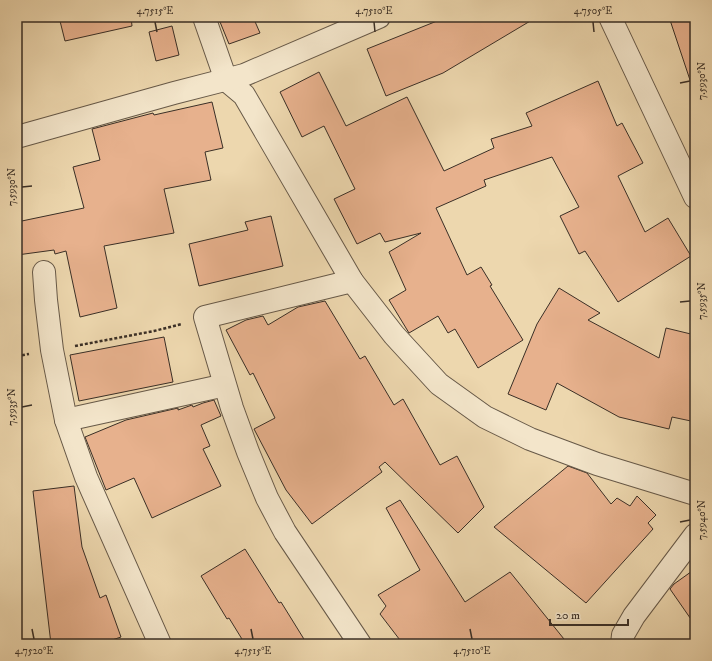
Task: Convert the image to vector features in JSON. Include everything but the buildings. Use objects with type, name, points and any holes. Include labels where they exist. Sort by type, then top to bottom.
[{"type":"street","points":[[204,17],[226,80],[244,95],[352,282],[394,335],[439,384],[485,418],[530,439],[597,464],[695,494]]},
{"type":"street","points":[[17,137],[244,75],[379,17]]},
{"type":"street","points":[[610,17],[695,197]]},
{"type":"street","points":[[44,272],[52,350],[66,420],[86,477],[160,644]]},
{"type":"street","points":[[352,282],[205,317],[232,408],[267,498],[285,532],[360,644]]},
{"type":"street","points":[[66,420],[221,386]]},
{"type":"street","points":[[622,644],[623,635],[634,616],[695,535]]},
{"type":"path","points":[[17,356],[154,331],[205,317]]}]
